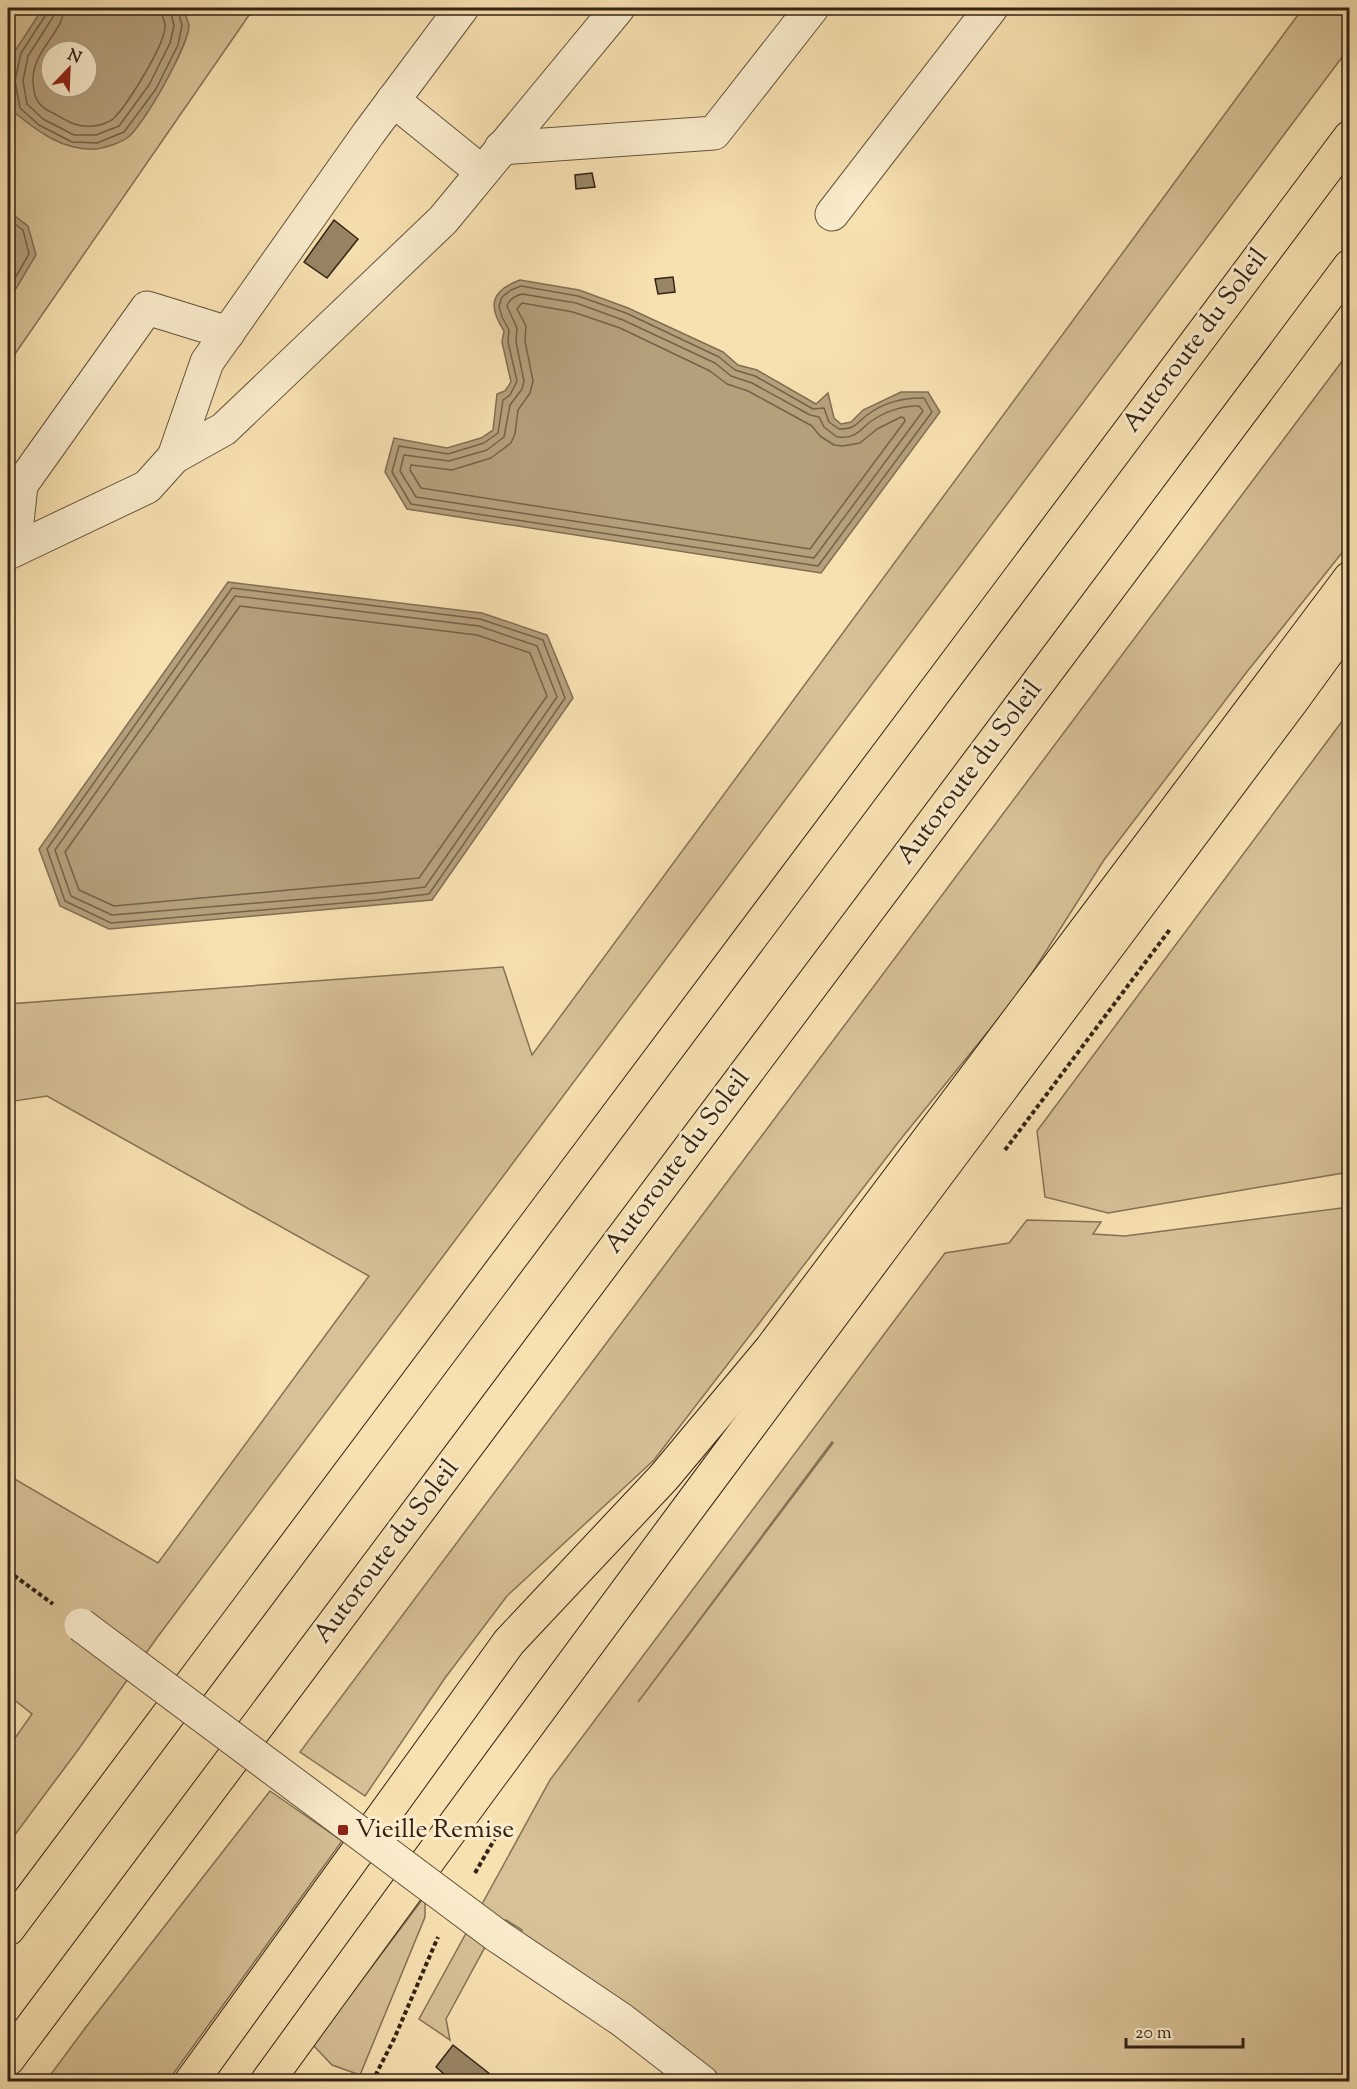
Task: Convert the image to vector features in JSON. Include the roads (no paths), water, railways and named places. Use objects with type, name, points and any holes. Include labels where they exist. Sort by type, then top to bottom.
[{"type":"main road","name":"Autoroute du Soleil","points":[[8,1929],[1350,137]]},
{"type":"main road","name":"Autoroute du Soleil","points":[[8,2060],[1350,266]]},
{"type":"main road","points":[[191,2082],[509,1642],[664,1477],[771,1349],[1350,578]]},
{"type":"main road","points":[[267,2082],[720,1463],[1350,621]]},
{"type":"lane","points":[[174,457],[207,362],[393,100],[462,8]]},
{"type":"lane","points":[[11,552],[147,487],[174,457],[224,429],[443,220],[618,8]]},
{"type":"lane","points":[[393,100],[492,160],[714,133],[812,8]]},
{"type":"lane","points":[[832,213],[991,8]]},
{"type":"lane","points":[[11,552],[21,485],[147,308],[228,333]]},
{"type":"lane","points":[[81,1625],[496,1935],[621,2020],[702,2082]]},
{"type":"water","points":[[43,8],[183,8],[189,25],[182,50],[154,103],[134,131],[120,142],[96,149],[84,149],[52,139],[32,127],[14,112],[10,80],[15,51]]},
{"type":"water","points":[[8,211],[28,226],[36,255],[8,302]]},
{"type":"water","points":[[520,280],[579,290],[628,308],[723,352],[738,365],[757,370],[816,404],[828,393],[834,418],[841,424],[851,422],[863,410],[901,392],[928,392],[940,412],[821,573],[407,509],[385,472],[394,438],[447,448],[481,438],[493,430],[497,394],[505,391],[511,382],[502,342],[504,331],[496,314],[495,300],[503,289]]},
{"type":"water","points":[[228,582],[482,613],[547,635],[573,698],[432,900],[109,929],[60,906],[39,849]]},
{"type":"place","name":"Vieille Remise","points":[[343,1830]]}]
